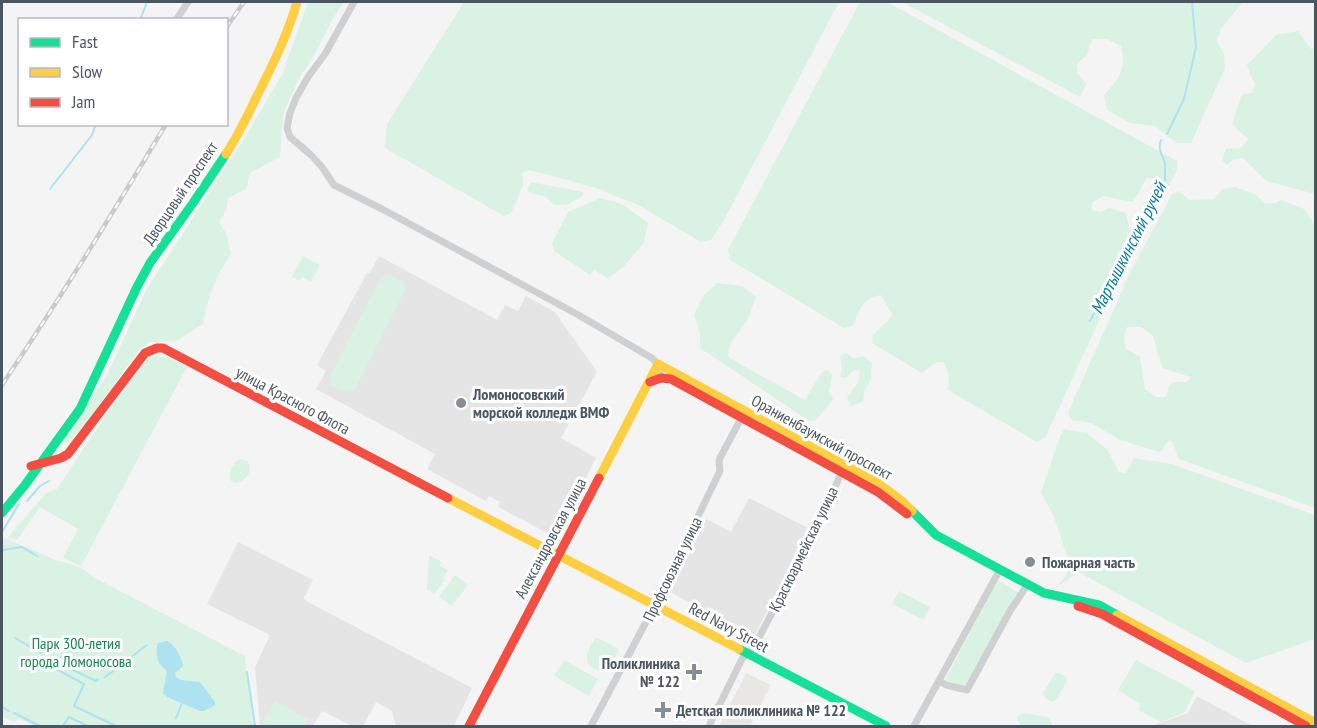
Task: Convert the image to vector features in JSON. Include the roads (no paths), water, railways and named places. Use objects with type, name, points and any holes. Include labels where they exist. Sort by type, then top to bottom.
[{"type":"main road","name":"Дворцовый проспект","points":[[2,513],[80,409],[150,263],[193,203],[240,130],[276,59],[297,2]]},
{"type":"main road","name":"улица Красного Флота","points":[[41,462],[61,458],[68,454],[145,353],[156,348],[163,348],[557,556]]},
{"type":"main road","name":"Александровская улица","points":[[469,726],[658,364]]},
{"type":"main road","name":"Ораниенбаумский проспект","points":[[658,364],[842,469],[893,503],[927,534],[1026,586]]},
{"type":"main road","name":"Ораниенбаумский проспект","points":[[661,378],[671,379],[743,414]]},
{"type":"main road","points":[[650,382],[661,378]]},
{"type":"main road","name":"Дворцовый проспект","points":[[2,503],[41,462],[77,404],[84,399]]},
{"type":"main road","points":[[59,436],[62,444],[69,446],[83,435]]},
{"type":"main road","name":"Ораниенбаумский проспект","points":[[842,469],[878,483],[936,535],[1050,601],[1090,609],[1102,614],[1302,721],[1316,723]]},
{"type":"main road","name":"Red Navy Street","points":[[557,556],[573,562],[886,726]]},
{"type":"street","points":[[177,18],[188,2]]},
{"type":"street","name":"Ораниенбаумский проспект","points":[[354,2],[325,54],[302,88],[290,113],[287,128],[290,137],[322,166],[334,185],[575,313],[652,358],[658,364]]},
{"type":"street","points":[[658,364],[661,378]]},
{"type":"street","name":"Профсоюзная улица","points":[[591,726],[655,605],[720,471],[720,458],[743,414]]},
{"type":"street","name":"Красноармейская улица","points":[[709,726],[741,661],[755,645],[823,516],[842,469]]},
{"type":"street","points":[[914,726],[998,573]]},
{"type":"street","points":[[939,681],[967,690],[1026,586]]},
{"type":"water","points":[[167,641],[180,655],[183,666],[175,673],[176,677],[181,680],[200,682],[215,705],[200,711],[167,697],[163,693],[167,671],[159,662],[156,652],[158,643]]},
{"type":"waterway","points":[[141,18],[147,2]]},
{"type":"waterway","name":"Мартышкинский ручей","points":[[1167,134],[1184,99],[1196,47],[1192,2]]},
{"type":"waterway","points":[[50,189],[92,135],[95,126]]},
{"type":"waterway","name":"Мартышкинский ручей","points":[[1090,321],[1165,180],[1161,140]]},
{"type":"waterway","points":[[27,501],[40,486],[49,481]]},
{"type":"waterway","points":[[2,532],[19,504]]},
{"type":"waterway","points":[[2,551],[22,547],[37,556]]},
{"type":"waterway","points":[[15,638],[41,653]]},
{"type":"waterway","points":[[55,661],[87,640]]},
{"type":"waterway","points":[[104,678],[147,645]]},
{"type":"waterway","points":[[55,661],[96,681],[98,679]]},
{"type":"waterway","points":[[45,663],[84,684],[74,706],[114,725]]},
{"type":"waterway","points":[[247,672],[255,726]]},
{"type":"waterway","points":[[176,718],[182,703]]},
{"type":"waterway","points":[[2,707],[9,711]]},
{"type":"waterway","points":[[14,713],[40,726]]},
{"type":"waterway","points":[[63,726],[69,717],[88,726]]},
{"type":"railway","points":[[228,25],[244,2]]},
{"type":"railway","points":[[2,385],[86,256],[165,126]]},
{"type":"place","name":"Ломоносовский морской колледж ВМФ","points":[[461,403]]},
{"type":"place","name":"Пожарная часть","points":[[1030,562]]},
{"type":"place","name":"Поликлиника № 122","points":[[694,672]]},
{"type":"place","name":"Детская поликлиника № 122","points":[[663,710]]},
{"type":"park label","name":"Парк 300-летия города Ломоносова","points":[[76,652]]}]
